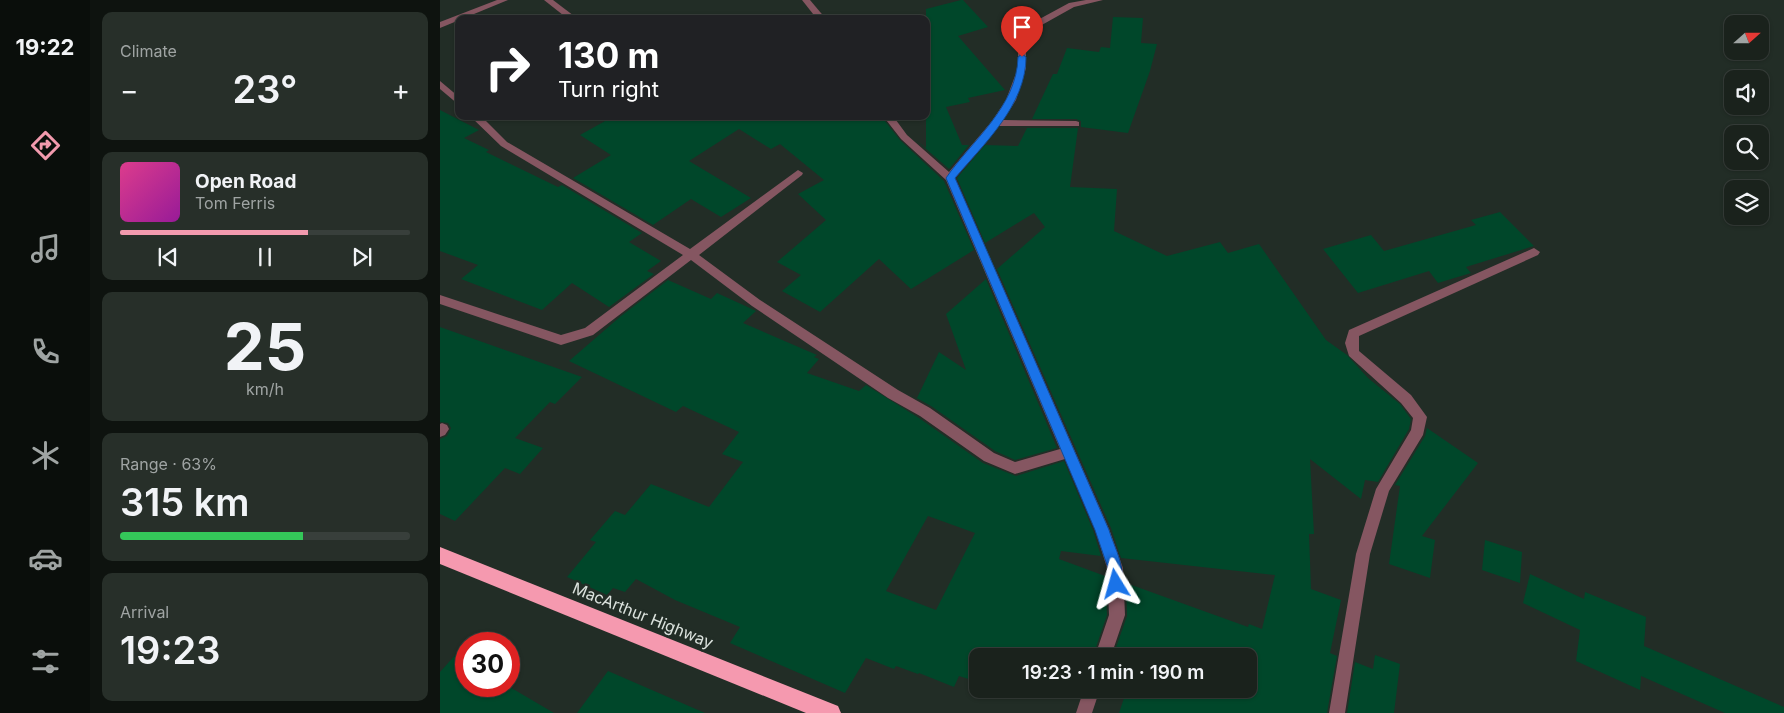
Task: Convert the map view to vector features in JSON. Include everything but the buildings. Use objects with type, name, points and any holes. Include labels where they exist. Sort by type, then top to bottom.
[{"type":"highway","name":"MacArthur Highway","points":[[440,555],[831,713]]},
{"type":"street","points":[[464,15],[504,0]]},
{"type":"street","points":[[548,0],[569,15]]},
{"type":"street","points":[[806,0],[819,15]]},
{"type":"street","points":[[950,178],[996,123],[1011,100],[1022,68],[1022,45],[1036,24],[1070,3],[1100,0]]},
{"type":"street","points":[[440,24],[455,18]]},
{"type":"street","points":[[440,84],[455,98]]},
{"type":"street","points":[[479,120],[504,144],[690,254],[756,303],[893,394],[925,412],[989,457],[1016,468],[1069,452]]},
{"type":"street","points":[[891,120],[904,137],[950,178],[1102,530],[1115,568],[1116,615],[1106,648]]},
{"type":"street","points":[[996,123],[1076,124]]},
{"type":"street","points":[[440,299],[561,340],[589,332],[798,173]]},
{"type":"street","points":[[1337,713],[1363,554],[1383,489],[1418,431],[1420,417],[1406,399],[1353,353],[1351,343],[1353,333],[1534,252]]},
{"type":"street","points":[[1084,713],[1089,698]]},
{"type":"route","points":[[1022,57],[1022,68],[1011,100],[996,123],[950,178],[1102,530],[1115,568],[1116,584]]}]
